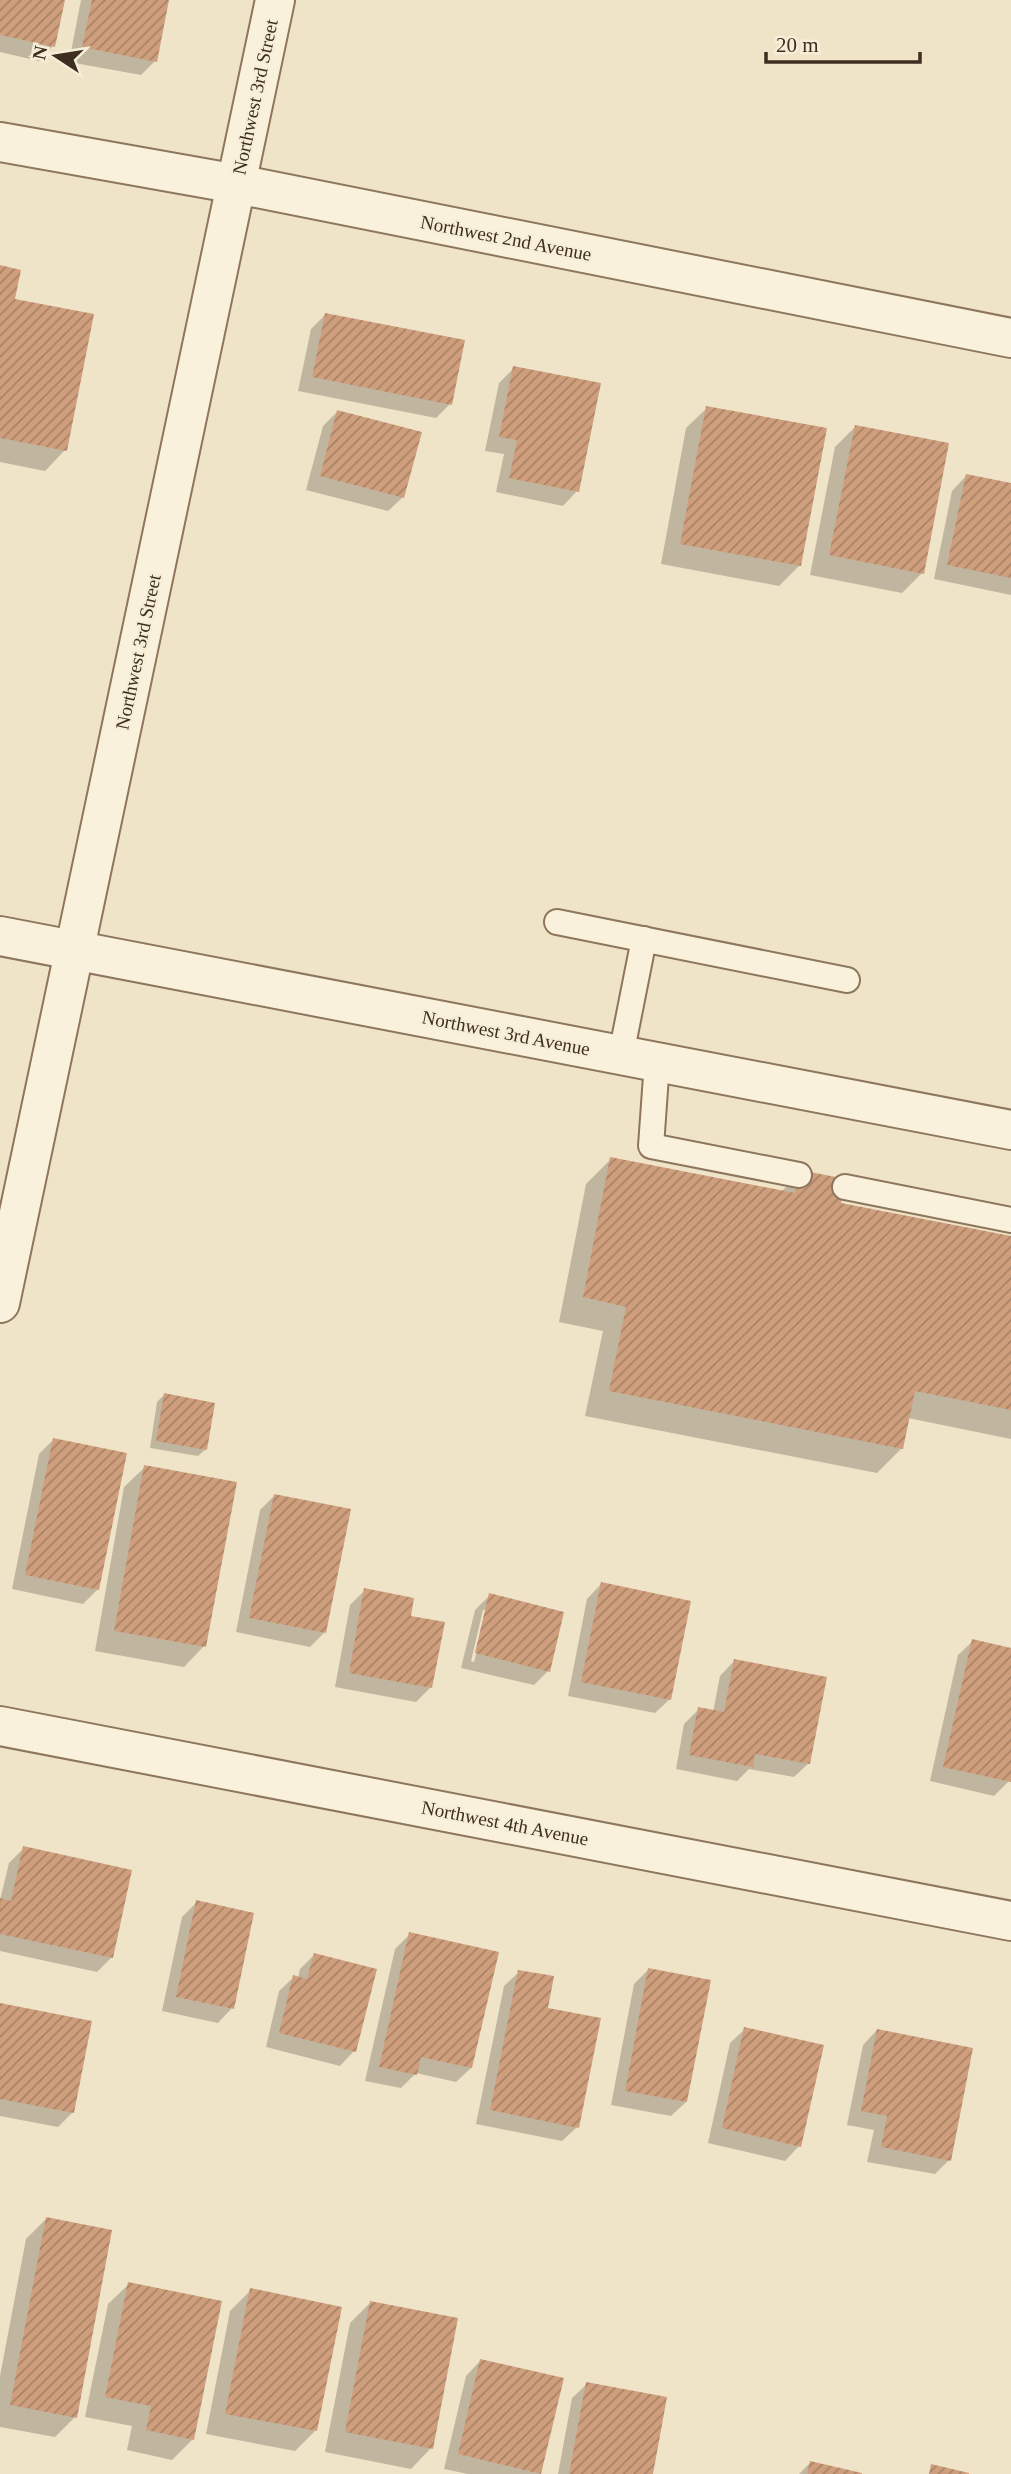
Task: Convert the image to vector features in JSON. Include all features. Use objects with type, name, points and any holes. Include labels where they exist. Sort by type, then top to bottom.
[{"type":"street","name":"Northwest 3rd Street","points":[[0,1303],[275,0]]},
{"type":"street","name":"Northwest 2nd Avenue","points":[[0,142],[237,184],[1011,338]]},
{"type":"street","name":"Northwest 3rd Avenue","points":[[0,936],[1011,1130]]},
{"type":"street","name":"Northwest 4th Avenue","points":[[0,1726],[1011,1921]]},
{"type":"lane","points":[[557,922],[847,980]]},
{"type":"lane","points":[[644,939],[639,1058],[651,1146],[799,1175]]},
{"type":"lane","points":[[845,1187],[1011,1220]]},
{"type":"building","points":[[0,0],[65,0],[55,47],[0,35]]},
{"type":"building","points":[[92,0],[169,0],[157,62],[82,47]]},
{"type":"building","points":[[0,265],[21,270],[15,299],[94,314],[67,451],[0,438]]},
{"type":"building","points":[[325,313],[465,340],[452,405],[312,377]]},
{"type":"building","points":[[513,366],[601,383],[579,492],[509,478],[517,440],[499,437]]},
{"type":"building","points":[[706,406],[827,428],[801,566],[680,544]]},
{"type":"building","points":[[337,410],[422,432],[404,498],[320,476]]},
{"type":"building","points":[[855,425],[949,443],[924,574],[829,555]]},
{"type":"building","points":[[966,474],[1011,483],[1011,578],[947,565]]},
{"type":"building","points":[[610,1157],[795,1193],[800,1170],[846,1179],[841,1203],[1011,1236],[1011,1410],[915,1391],[903,1449],[609,1391],[626,1307],[583,1297]]},
{"type":"building","points":[[164,1393],[215,1403],[207,1450],[156,1441]]},
{"type":"building","points":[[53,1438],[127,1453],[99,1590],[25,1575]]},
{"type":"building","points":[[144,1465],[237,1482],[206,1647],[114,1631]]},
{"type":"building","points":[[274,1494],[351,1509],[326,1633],[249,1618]]},
{"type":"building","points":[[601,1582],[691,1601],[671,1700],[581,1682]]},
{"type":"building","points":[[364,1588],[414,1598],[411,1616],[445,1622],[432,1688],[349,1673]]},
{"type":"building","points":[[489,1593],[564,1612],[550,1672],[475,1653]]},
{"type":"building","points":[[972,1639],[1011,1648],[1011,1782],[943,1767]]},
{"type":"building","points":[[734,1659],[827,1677],[810,1764],[755,1754],[753,1767],[689,1755],[698,1707],[724,1712]]},
{"type":"building","points":[[23,1846],[132,1870],[113,1958],[0,1934],[0,1898],[11,1901]]},
{"type":"building","points":[[196,1900],[254,1913],[234,2009],[176,1997]]},
{"type":"building","points":[[409,1932],[499,1952],[472,2068],[421,2057],[417,2075],[379,2067]]},
{"type":"building","points":[[314,1953],[377,1969],[356,2052],[279,2033],[293,1975],[307,1979]]},
{"type":"building","points":[[648,1968],[711,1980],[687,2102],[625,2091]]},
{"type":"building","points":[[518,1970],[554,1976],[548,2008],[601,2018],[579,2128],[490,2110]]},
{"type":"building","points":[[0,2003],[92,2021],[74,2113],[0,2099]]},
{"type":"building","points":[[744,2027],[824,2045],[801,2147],[722,2128]]},
{"type":"building","points":[[877,2029],[973,2048],[951,2161],[881,2147],[887,2116],[861,2111]]},
{"type":"building","points":[[46,2217],[112,2230],[77,2418],[10,2405]]},
{"type":"building","points":[[128,2282],[222,2301],[194,2440],[146,2430],[151,2406],[105,2397]]},
{"type":"building","points":[[250,2288],[342,2307],[317,2431],[225,2414]]},
{"type":"building","points":[[370,2301],[458,2318],[433,2449],[345,2432]]},
{"type":"building","points":[[480,2359],[564,2378],[541,2474],[458,2454]]},
{"type":"building","points":[[586,2382],[667,2397],[653,2474],[569,2474]]},
{"type":"building","points":[[810,2461],[862,2473],[862,2474],[807,2474]]},
{"type":"building","points":[[931,2464],[969,2473],[969,2474],[929,2474]]}]
